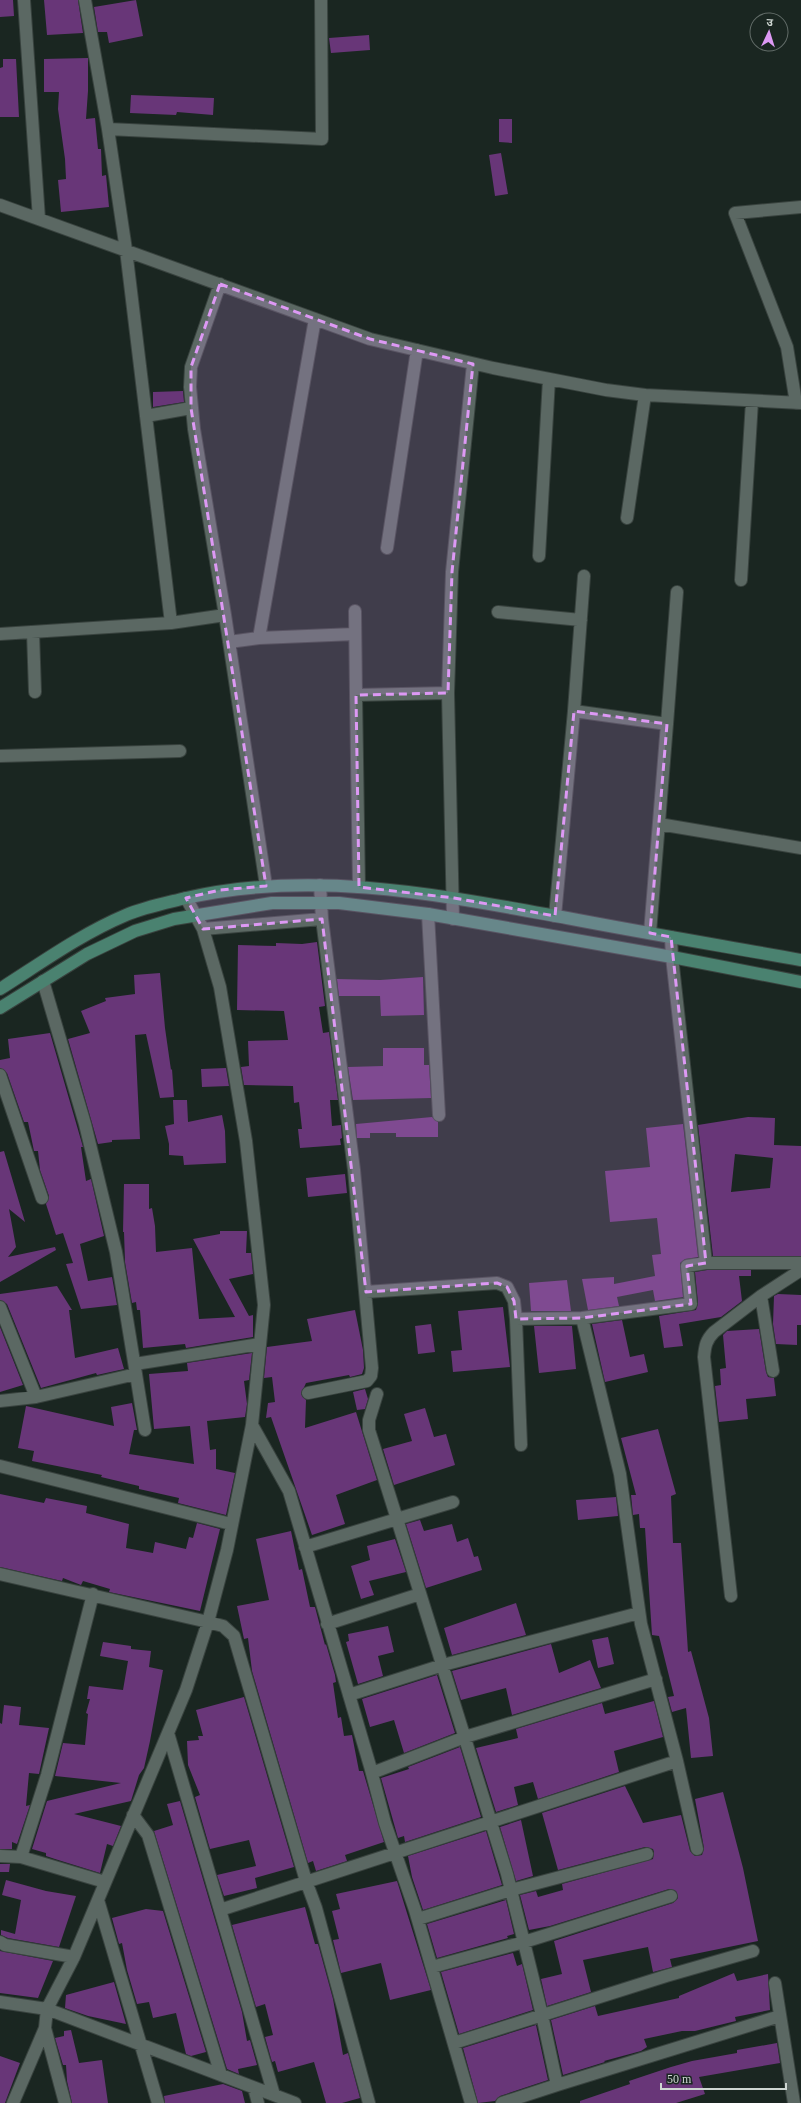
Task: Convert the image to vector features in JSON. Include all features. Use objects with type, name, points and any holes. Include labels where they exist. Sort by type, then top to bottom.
[{"type":"main road","points":[[0,989],[77,940],[127,915],[220,890],[297,884],[359,887],[454,898],[801,960]]},
{"type":"main road","points":[[0,1008],[87,954],[135,931],[174,919],[272,903],[320,902],[428,914],[672,957],[801,982]]},
{"type":"street","points":[[24,0],[40,219]]},
{"type":"street","points":[[86,0],[108,129],[126,250],[171,623]]},
{"type":"street","points":[[108,129],[322,139],[321,0]]},
{"type":"street","points":[[0,205],[370,339],[473,364],[549,379],[645,395],[798,403],[781,331],[735,213],[801,207]]},
{"type":"street","points":[[220,284],[191,367],[191,408],[225,615],[266,886]]},
{"type":"street","points":[[259,638],[315,319]]},
{"type":"street","points":[[387,548],[417,350]]},
{"type":"street","points":[[454,919],[448,693],[452,572],[473,364]]},
{"type":"street","points":[[539,556],[549,379]]},
{"type":"street","points":[[627,518],[645,395]]},
{"type":"street","points":[[740,580],[752,400]]},
{"type":"street","points":[[146,416],[191,408]]},
{"type":"street","points":[[555,916],[574,711],[584,576]]},
{"type":"street","points":[[650,933],[677,592]]},
{"type":"street","points":[[355,611],[359,887]]},
{"type":"street","points":[[498,612],[581,620]]},
{"type":"street","points":[[0,634],[171,623],[225,615]]},
{"type":"street","points":[[33,632],[35,692]]},
{"type":"street","points":[[229,642],[259,638],[355,634]]},
{"type":"street","points":[[356,695],[448,693]]},
{"type":"street","points":[[574,711],[667,724]]},
{"type":"street","points":[[0,756],[180,751]]},
{"type":"street","points":[[659,824],[801,848]]},
{"type":"street","points":[[308,1393],[367,1381],[371,1376],[366,1292],[354,1170],[322,919],[320,885]]},
{"type":"street","points":[[13,2103],[45,2028],[47,2010],[74,1957],[104,1882],[186,1690],[208,1622],[252,1425],[264,1305],[246,1141],[220,987],[203,929],[197,915],[186,898]]},
{"type":"street","points":[[428,914],[439,1116]]},
{"type":"street","points":[[203,929],[322,919]]},
{"type":"street","points":[[671,937],[706,1263]]},
{"type":"street","points":[[43,981],[85,1124],[116,1252],[145,1430]]},
{"type":"street","points":[[0,1075],[42,1198]]},
{"type":"street","points":[[516,1319],[582,1318],[691,1304],[687,1266],[706,1263],[801,1262]]},
{"type":"street","points":[[731,1596],[704,1357],[705,1347],[708,1339],[714,1332],[761,1296],[801,1270]]},
{"type":"street","points":[[366,1292],[497,1283],[507,1287],[514,1301],[516,1319],[522,1445]]},
{"type":"street","points":[[761,1296],[773,1371]]},
{"type":"street","points":[[0,1307],[36,1397]]},
{"type":"street","points":[[582,1318],[620,1474],[639,1613],[677,1761],[697,1849]]},
{"type":"street","points":[[0,1401],[36,1397],[135,1369],[260,1344]]},
{"type":"street","points":[[377,1394],[369,1420],[369,1430],[443,1665],[511,1890],[542,2015],[557,2085]]},
{"type":"street","points":[[252,1425],[290,1491],[327,1624],[394,1852],[418,1919],[471,2103]]},
{"type":"street","points":[[0,1466],[231,1524]]},
{"type":"street","points":[[305,1547],[453,1502]]},
{"type":"street","points":[[0,1574],[93,1594],[208,1622],[223,1626],[234,1636],[306,1881],[316,1908],[369,2103]]},
{"type":"street","points":[[21,1857],[47,1775],[93,1594]]},
{"type":"street","points":[[327,1624],[420,1594]]},
{"type":"street","points":[[349,1695],[443,1665],[639,1613]]},
{"type":"street","points":[[372,1773],[465,1737],[656,1679]]},
{"type":"street","points":[[168,1733],[274,2095]]},
{"type":"street","points":[[220,1910],[394,1852],[677,1761]]},
{"type":"street","points":[[133,1815],[148,1835],[221,2075]]},
{"type":"street","points":[[418,1919],[511,1890],[648,1854]]},
{"type":"street","points":[[0,1856],[21,1857],[104,1882]]},
{"type":"street","points":[[432,1967],[524,1942],[671,1896]]},
{"type":"street","points":[[98,1900],[158,2103]]},
{"type":"street","points":[[0,1942],[5,1945],[74,1957]]},
{"type":"street","points":[[454,2043],[753,1951]]},
{"type":"street","points":[[775,1983],[794,2103]]},
{"type":"street","points":[[0,2002],[47,2010],[295,2103]]},
{"type":"street","points":[[502,2103],[780,2016]]},
{"type":"street","points":[[45,2028],[65,2103]]},
{"type":"street","points":[[254,2088],[258,2103]]},
{"type":"highlighted area","points":[[220,284],[370,339],[473,364],[452,572],[448,693],[356,695],[359,887],[454,898],[555,916],[574,711],[667,724],[650,933],[671,937],[706,1263],[687,1266],[691,1304],[582,1318],[516,1319],[514,1301],[507,1287],[497,1283],[366,1292],[322,919],[203,929],[186,898],[220,890],[266,886],[191,408],[191,367]]},
{"type":"building","points":[[0,0],[13,0],[14,16],[0,17]]},
{"type":"building","points":[[44,0],[78,0],[83,33],[47,35]]},
{"type":"building","points":[[136,0],[143,36],[109,43],[107,32],[98,32],[94,7]]},
{"type":"building","points":[[369,35],[370,50],[331,53],[329,38]]},
{"type":"building","points":[[88,58],[86,119],[95,118],[98,149],[101,149],[102,176],[106,175],[109,207],[61,212],[58,180],[66,179],[65,159],[58,109],[59,92],[44,92],[44,59]]},
{"type":"building","points":[[3,59],[16,59],[19,117],[0,117],[0,68],[3,67]]},
{"type":"building","points":[[131,95],[214,98],[213,115],[177,112],[176,115],[130,113]]},
{"type":"building","points":[[499,119],[512,119],[512,143],[499,142]]},
{"type":"building","points":[[501,153],[508,194],[495,196],[489,155]]},
{"type":"building","points":[[183,391],[184,402],[153,407],[153,392]]},
{"type":"building","points":[[317,942],[325,1006],[319,1007],[323,1033],[329,1032],[338,1100],[330,1100],[332,1126],[341,1125],[342,1138],[340,1139],[341,1145],[300,1148],[298,1129],[302,1129],[299,1102],[294,1103],[293,1086],[244,1085],[241,1067],[249,1066],[248,1041],[288,1040],[284,1011],[237,1010],[238,945],[276,946],[276,943],[302,944]]},
{"type":"building","points":[[160,973],[165,1028],[171,1070],[172,1069],[174,1097],[160,1098],[146,1034],[135,1035],[140,1139],[112,1140],[112,1142],[98,1144],[68,1039],[90,1033],[81,1011],[106,1001],[105,998],[135,994],[134,975]]},
{"type":"building","points":[[423,977],[424,1015],[381,1016],[380,996],[339,996],[337,979],[380,980]]},
{"type":"building","points":[[50,1033],[83,1147],[81,1147],[86,1181],[91,1179],[104,1236],[80,1244],[88,1281],[112,1277],[117,1305],[81,1309],[66,1264],[73,1263],[63,1233],[56,1235],[46,1204],[49,1196],[40,1170],[38,1151],[34,1151],[28,1122],[24,1122],[7,1073],[0,1068],[0,1060],[10,1058],[8,1039]]},
{"type":"building","points":[[383,1048],[424,1048],[424,1065],[429,1065],[431,1098],[353,1100],[348,1067],[383,1066]]},
{"type":"building","points":[[226,1068],[229,1086],[202,1087],[201,1069]]},
{"type":"building","points":[[173,1100],[187,1100],[188,1122],[222,1115],[225,1131],[226,1163],[184,1165],[183,1156],[169,1155],[169,1144],[165,1126],[174,1124]]},
{"type":"building","points":[[432,1117],[438,1122],[438,1137],[396,1137],[396,1133],[370,1133],[370,1138],[357,1138],[356,1124]]},
{"type":"building","points":[[748,1117],[775,1118],[774,1145],[801,1146],[801,1256],[713,1256],[698,1125]],"holes":[[[735,1154],[773,1158],[770,1188],[731,1192]]]},
{"type":"building","points":[[683,1124],[698,1257],[685,1259],[680,1263],[683,1297],[655,1301],[653,1290],[617,1297],[619,1306],[588,1310],[582,1279],[614,1277],[614,1284],[655,1276],[652,1255],[661,1254],[657,1218],[610,1222],[605,1171],[650,1167],[646,1128]]},
{"type":"building","points":[[4,1151],[25,1222],[9,1209],[16,1247],[8,1257],[55,1247],[56,1250],[0,1282],[0,1152]]},
{"type":"building","points":[[345,1174],[347,1193],[308,1197],[306,1178]]},
{"type":"building","points":[[124,1184],[149,1184],[149,1209],[152,1208],[155,1226],[156,1252],[192,1248],[199,1319],[235,1317],[193,1239],[220,1234],[220,1231],[247,1231],[246,1253],[251,1253],[253,1274],[229,1279],[249,1316],[253,1315],[253,1337],[186,1348],[185,1344],[143,1348],[140,1310],[137,1310],[136,1302],[132,1303],[125,1262],[123,1232]]},
{"type":"building","points":[[707,1270],[751,1270],[751,1276],[739,1276],[742,1301],[721,1317],[679,1324],[683,1346],[664,1348],[659,1316],[696,1310],[698,1303],[695,1272]]},
{"type":"building","points":[[567,1280],[571,1311],[531,1311],[529,1283]]},
{"type":"building","points":[[57,1286],[72,1310],[69,1310],[75,1358],[118,1348],[124,1369],[97,1375],[96,1373],[41,1388],[7,1304],[0,1300],[0,1294]]},
{"type":"building","points":[[778,1294],[801,1295],[801,1325],[797,1325],[797,1345],[776,1344],[773,1324],[774,1296]]},
{"type":"building","points":[[503,1307],[510,1367],[453,1372],[451,1351],[462,1350],[458,1311]]},
{"type":"building","points":[[355,1310],[363,1350],[364,1368],[362,1374],[306,1383],[301,1394],[306,1400],[305,1428],[356,1412],[377,1480],[336,1495],[345,1524],[312,1535],[271,1417],[266,1418],[268,1403],[275,1402],[272,1377],[264,1378],[267,1347],[312,1341],[307,1319]]},
{"type":"building","points":[[622,1320],[630,1357],[644,1354],[648,1372],[605,1382],[592,1324]]},
{"type":"building","points":[[431,1324],[435,1352],[418,1354],[415,1326]]},
{"type":"building","points":[[534,1326],[572,1326],[576,1369],[539,1373]]},
{"type":"building","points":[[0,1327],[23,1385],[0,1392]]},
{"type":"building","points":[[759,1329],[766,1372],[768,1377],[774,1378],[776,1396],[746,1399],[748,1419],[719,1422],[715,1386],[721,1385],[720,1369],[726,1368],[723,1335],[727,1331]]},
{"type":"building","points":[[252,1353],[249,1380],[244,1381],[247,1404],[245,1417],[207,1421],[210,1450],[216,1449],[216,1469],[235,1473],[226,1515],[178,1503],[179,1498],[139,1489],[139,1486],[101,1477],[102,1475],[32,1461],[34,1451],[18,1448],[26,1406],[114,1426],[111,1407],[132,1403],[137,1430],[134,1430],[129,1454],[194,1464],[190,1426],[154,1429],[149,1374],[188,1371],[187,1363]]},
{"type":"building","points":[[365,1389],[368,1399],[365,1409],[357,1410],[353,1392]]},
{"type":"building","points":[[425,1408],[434,1437],[446,1434],[455,1465],[394,1485],[383,1449],[412,1441],[404,1414]]},
{"type":"building","points":[[658,1429],[676,1494],[671,1496],[673,1543],[681,1543],[688,1652],[691,1651],[709,1718],[713,1756],[691,1758],[686,1708],[672,1712],[668,1697],[674,1696],[659,1636],[652,1635],[645,1528],[640,1528],[639,1514],[633,1515],[631,1495],[636,1495],[621,1438]]},
{"type":"building","points":[[0,1494],[44,1503],[46,1498],[87,1506],[86,1513],[129,1524],[126,1548],[153,1553],[155,1542],[186,1549],[189,1537],[193,1538],[197,1523],[220,1529],[200,1611],[109,1592],[110,1589],[83,1581],[81,1585],[63,1578],[62,1581],[0,1567]]},
{"type":"building","points":[[616,1497],[618,1516],[578,1520],[576,1500]]},
{"type":"building","points":[[420,1520],[424,1531],[452,1524],[457,1542],[468,1538],[474,1557],[478,1556],[482,1570],[426,1588],[406,1524]]},
{"type":"building","points":[[291,1531],[299,1570],[302,1569],[310,1607],[315,1607],[335,1675],[336,1682],[333,1683],[338,1718],[341,1717],[344,1736],[352,1735],[359,1771],[363,1771],[384,1842],[345,1855],[347,1861],[316,1871],[313,1861],[308,1863],[252,1671],[248,1638],[244,1639],[237,1606],[269,1600],[256,1539]]},
{"type":"building","points":[[395,1539],[406,1572],[369,1581],[374,1595],[361,1599],[351,1566],[370,1560],[367,1546]]},
{"type":"building","points":[[516,1603],[526,1635],[452,1655],[444,1628]]},
{"type":"building","points":[[388,1626],[394,1652],[378,1656],[383,1676],[358,1684],[346,1642],[349,1641],[348,1634]]},
{"type":"building","points":[[608,1637],[614,1664],[598,1668],[592,1640]]},
{"type":"building","points":[[103,1642],[131,1646],[131,1649],[151,1651],[149,1667],[163,1670],[144,1768],[139,1775],[131,1801],[74,1814],[121,1826],[113,1846],[107,1844],[100,1873],[46,1856],[46,1853],[32,1849],[47,1801],[121,1783],[55,1776],[63,1743],[85,1745],[88,1714],[86,1713],[90,1699],[87,1699],[89,1686],[123,1690],[128,1661],[100,1656]]},
{"type":"building","points":[[551,1644],[559,1673],[590,1660],[601,1688],[512,1715],[506,1688],[461,1700],[452,1671]]},
{"type":"building","points":[[437,1675],[455,1733],[404,1753],[394,1720],[370,1727],[362,1699]]},
{"type":"building","points":[[244,1697],[294,1867],[255,1878],[257,1888],[224,1896],[217,1875],[256,1866],[249,1840],[210,1849],[195,1797],[200,1795],[188,1765],[187,1741],[199,1740],[198,1736],[203,1736],[196,1710]]},
{"type":"building","points":[[654,1701],[663,1737],[614,1751],[619,1772],[538,1799],[533,1782],[514,1787],[518,1805],[496,1812],[476,1748],[518,1738],[516,1729],[602,1703],[605,1714]]},
{"type":"building","points":[[4,1705],[21,1707],[19,1725],[49,1728],[39,1774],[29,1773],[26,1806],[30,1805],[17,1844],[12,1842],[12,1849],[0,1849],[0,1723],[2,1724]]},
{"type":"building","points":[[460,1747],[481,1817],[405,1842],[404,1836],[398,1838],[381,1778],[409,1769],[408,1767]]},
{"type":"building","points":[[625,1786],[643,1823],[681,1815],[690,1851],[695,1856],[702,1855],[704,1848],[695,1799],[723,1792],[743,1868],[758,1941],[670,1959],[672,1967],[653,1972],[648,1947],[583,1960],[591,1992],[547,2006],[541,1979],[562,1974],[554,1941],[673,1903],[678,1898],[676,1891],[669,1889],[550,1926],[529,1930],[520,1895],[536,1891],[538,1897],[563,1890],[562,1884],[653,1859],[653,1849],[645,1847],[558,1870],[542,1813]]},
{"type":"building","points":[[180,1801],[242,2012],[247,2041],[250,2040],[257,2065],[238,2069],[239,2074],[227,2069],[154,1831],[173,1825],[167,1804]]},
{"type":"building","points":[[521,1820],[533,1876],[516,1881],[500,1827]]},
{"type":"building","points":[[486,1831],[502,1885],[423,1910],[412,1877],[408,1856]]},
{"type":"building","points":[[0,1864],[10,1864],[9,1872],[0,1872]]},
{"type":"building","points":[[6,1880],[46,1891],[76,1896],[59,1947],[8,1938],[1,1935],[1,1930],[15,1934],[21,1900],[2,1895]]},
{"type":"building","points":[[397,1881],[431,1990],[390,2000],[381,1963],[341,1973],[333,1940],[339,1939],[332,1911],[340,1909],[336,1894]]},
{"type":"building","points":[[506,1900],[514,1934],[507,1936],[508,1938],[437,1958],[427,1924]]},
{"type":"building","points":[[305,1907],[315,1944],[318,1944],[333,1999],[343,2055],[348,2053],[360,2098],[342,2103],[326,2103],[314,2062],[278,2072],[275,2061],[272,2062],[265,2037],[273,2035],[265,2004],[256,2007],[232,1925]]},
{"type":"building","points":[[146,1909],[163,1911],[206,2052],[191,2056],[186,2054],[176,2013],[153,2018],[149,2002],[137,2004],[127,1970],[122,1943],[119,1944],[112,1918]]},
{"type":"building","points":[[0,1951],[53,1961],[38,1998],[0,1993]]},
{"type":"building","points":[[513,1953],[517,1966],[522,1964],[533,2010],[459,2034],[441,1972]]},
{"type":"building","points":[[734,1973],[737,1981],[768,1974],[770,2010],[735,2017],[736,2021],[695,2031],[682,2031],[644,2039],[647,2047],[641,2051],[604,2061],[605,2062],[563,2075],[551,2020],[595,2006],[598,2016],[679,1998],[679,1996]]},
{"type":"building","points":[[114,1982],[126,2024],[88,2016],[65,2008],[66,1995]]},
{"type":"building","points":[[536,2025],[548,2080],[500,2096],[495,2101],[478,2103],[463,2048]]},
{"type":"building","points":[[71,2030],[79,2063],[102,2060],[108,2103],[72,2103],[67,2081],[66,2065],[63,2065],[55,2038],[64,2036],[64,2031]]},
{"type":"building","points":[[777,2043],[780,2063],[699,2077],[705,2094],[676,2103],[580,2103],[580,2101],[630,2084],[629,2081],[671,2067],[692,2061],[737,2053],[737,2050]]},
{"type":"building","points":[[0,2056],[20,2063],[5,2103],[0,2103]]},
{"type":"building","points":[[223,2084],[242,2091],[245,2103],[165,2103],[164,2096]]}]
